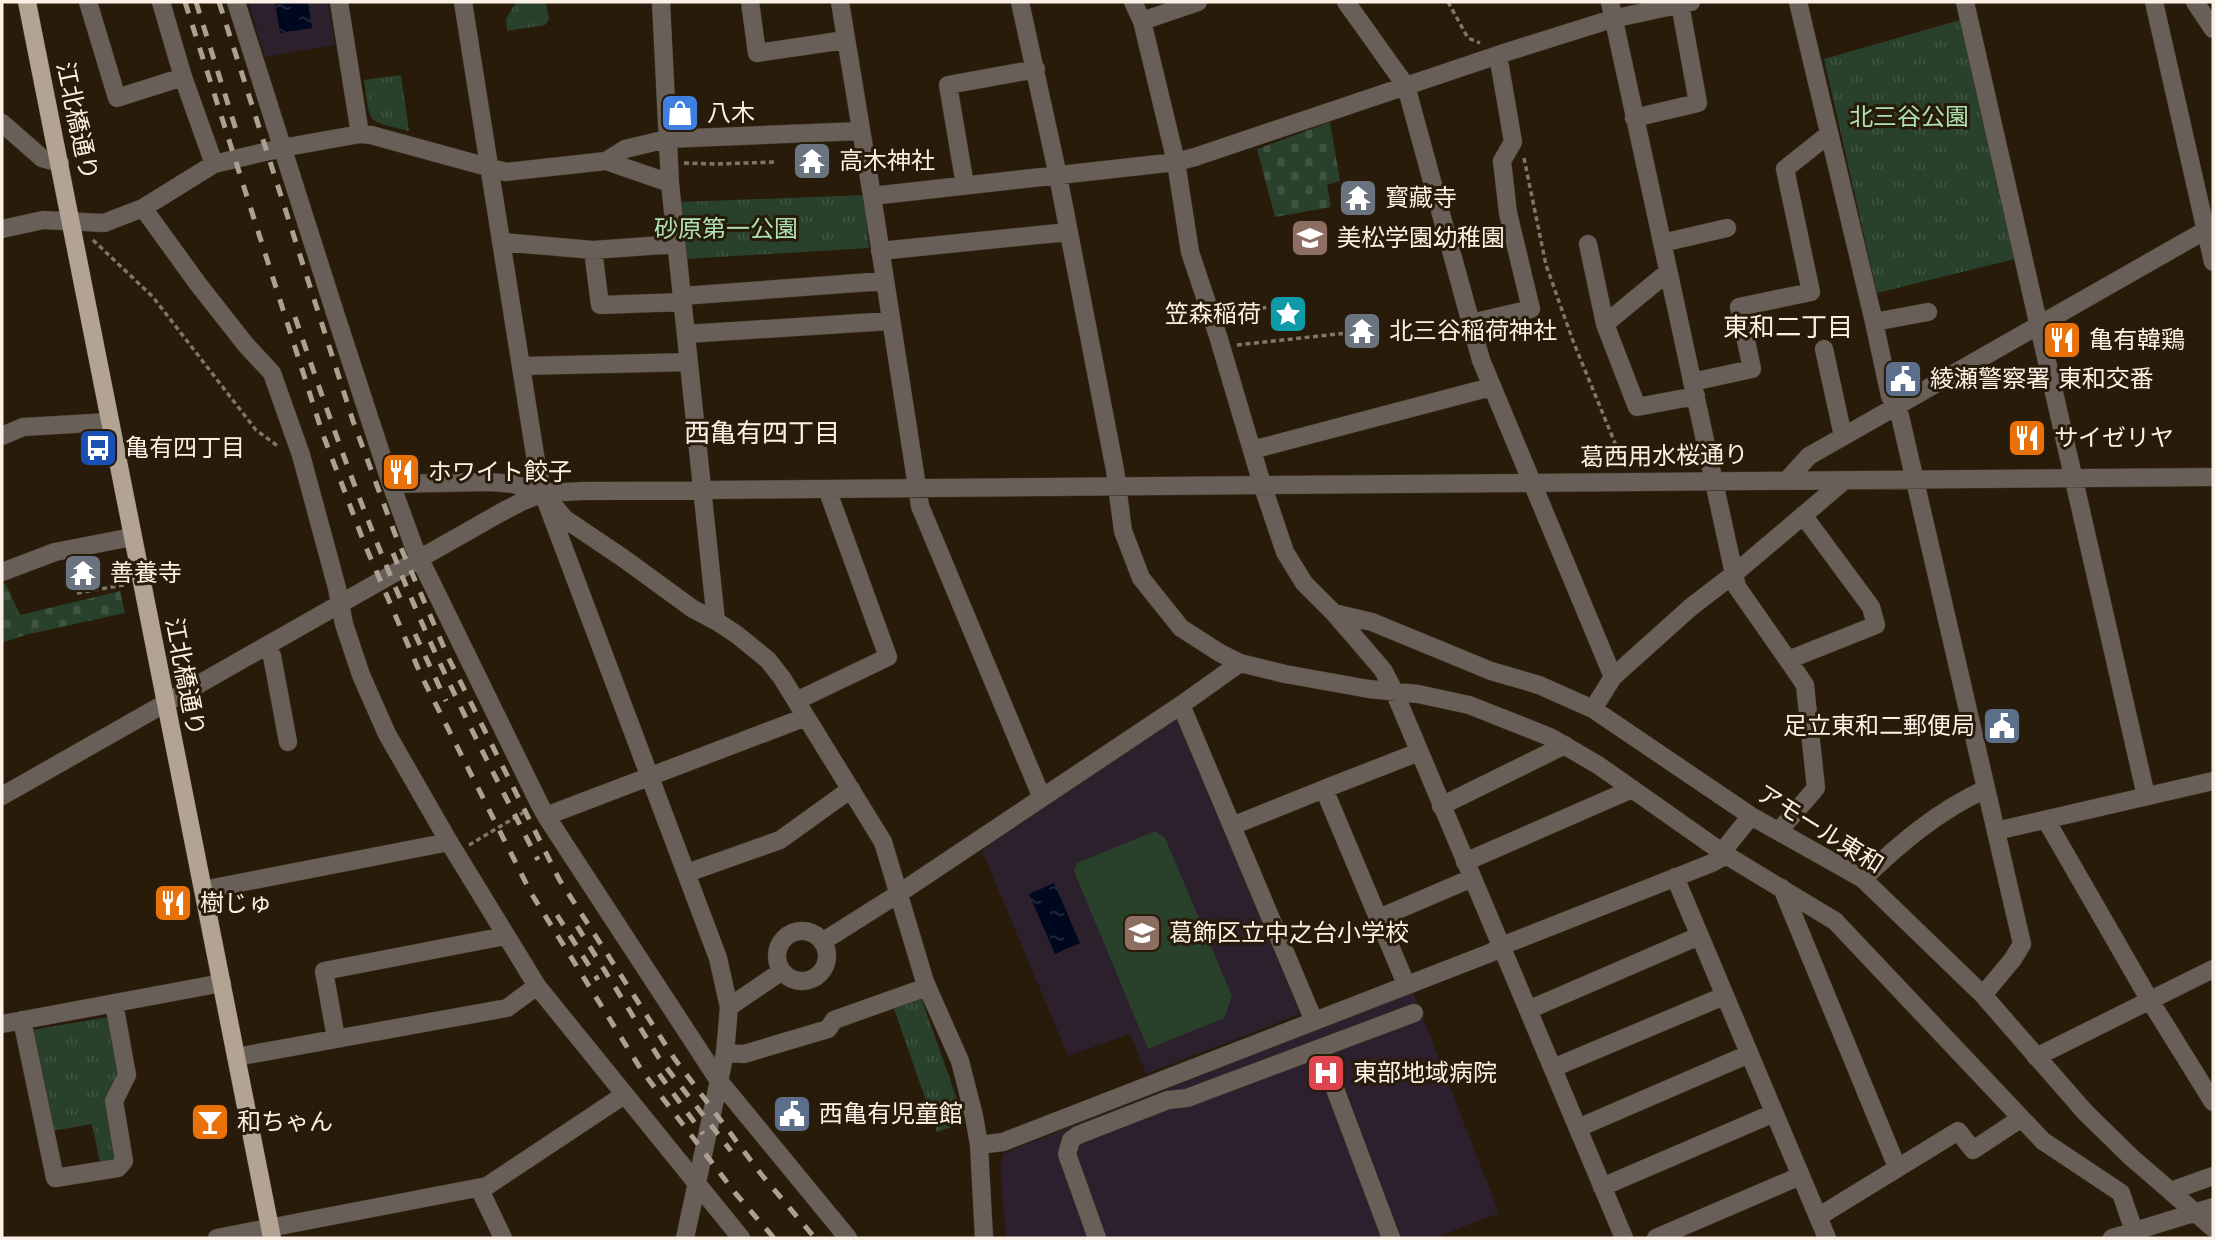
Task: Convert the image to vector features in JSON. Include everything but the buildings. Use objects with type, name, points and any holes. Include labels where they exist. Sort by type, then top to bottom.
[{"type":"main road","name":"江北橋通り","points":[[27,2],[60,163],[80,222],[110,422],[271,1233]]},
{"type":"street","points":[[88,2],[117,98],[183,77]]},
{"type":"street","points":[[161,2],[183,77],[214,164]]},
{"type":"street","points":[[236,2],[391,484],[419,560],[543,809],[719,1081],[848,1238]]},
{"type":"street","points":[[339,2],[360,134]]},
{"type":"street","points":[[463,2],[543,494],[718,958],[729,1007],[725,1053],[685,1238]]},
{"type":"street","points":[[661,2],[670,183],[716,621]]},
{"type":"street","points":[[750,2],[757,53],[845,40]]},
{"type":"street","points":[[840,2],[920,506],[1042,798]]},
{"type":"street","points":[[1020,2],[1058,176],[1115,470],[1122,531],[1141,578],[1181,628],[1240,663],[1285,674],[1418,694],[1469,705],[1538,731],[1565,745],[1724,854],[1835,921],[2043,1141],[2121,1193],[2134,1231]]},
{"type":"street","points":[[1133,2],[1142,21],[1176,162],[1190,252],[1285,552],[1304,583],[1383,670],[1394,691],[1624,1238]]},
{"type":"street","points":[[1142,21],[1198,2]]},
{"type":"street","points":[[1346,2],[1406,86],[1491,387],[1613,677]]},
{"type":"street","points":[[1798,2],[1890,397],[1900,416],[1915,479],[2022,944],[1983,995]]},
{"type":"street","points":[[1965,2],[2146,796]]},
{"type":"street","points":[[2154,2],[2210,228],[2213,262]]},
{"type":"street","points":[[2195,2],[2213,29]]},
{"type":"street","points":[[872,196],[1176,162],[1495,56],[1611,10],[1686,3],[1698,103],[1634,118]]},
{"type":"street","points":[[1611,10],[1737,587],[1805,685],[1816,788],[1779,831]]},
{"type":"street","points":[[1471,323],[1531,309],[1508,212],[1502,161],[1513,142],[1495,56]]},
{"type":"street","points":[[965,185],[948,85],[1035,69]]},
{"type":"street","points":[[2,123],[41,158],[60,163]]},
{"type":"street","points":[[606,161],[625,149],[667,139],[861,131]]},
{"type":"street","points":[[2,229],[43,220],[104,223],[143,208],[214,164],[360,134],[506,172],[606,161],[670,183]]},
{"type":"street","points":[[1588,244],[1605,324],[1637,407],[1752,369],[1739,307],[1811,292],[1784,169],[1829,134]]},
{"type":"street","points":[[143,208],[198,284],[272,373],[301,456],[344,624],[361,675],[387,734],[452,847],[537,986],[741,1238]]},
{"type":"street","points":[[1662,243],[1727,228]]},
{"type":"street","points":[[1788,479],[1809,456],[2210,228]]},
{"type":"street","points":[[880,251],[1068,232]]},
{"type":"street","points":[[501,242],[593,250],[676,244]]},
{"type":"street","points":[[593,250],[600,305],[884,281]]},
{"type":"street","points":[[1605,324],[1668,272]]},
{"type":"street","points":[[1874,322],[1928,312]]},
{"type":"street","points":[[686,334],[890,321]]},
{"type":"street","points":[[1824,349],[1843,436]]},
{"type":"street","points":[[521,366],[689,362]]},
{"type":"street","points":[[1252,450],[1491,387]]},
{"type":"street","points":[[2,436],[23,427],[110,422]]},
{"type":"street","name":"葛西用水桜通り","points":[[543,494],[584,491],[1262,484],[2213,477]]},
{"type":"street","points":[[1593,709],[1613,677],[1691,607],[1845,480]]},
{"type":"street","points":[[391,484],[490,482],[513,484],[543,494],[565,519],[693,609],[716,621],[768,660],[883,842],[927,987],[960,1061],[979,1145],[984,1238]]},
{"type":"street","points":[[796,701],[888,657],[827,489]]},
{"type":"street","points":[[2,792],[165,705],[521,502],[543,494]]},
{"type":"street","points":[[1788,660],[1876,625],[1871,607],[1803,515]]},
{"type":"street","points":[[2,572],[55,552],[132,537]]},
{"type":"street","name":"アモール東和","points":[[1334,613],[1372,622],[1491,671],[1539,685],[1593,709],[1751,816],[1863,880],[1983,995],[2085,1112],[2131,1157],[2213,1228]]},
{"type":"street","points":[[265,647],[272,656],[288,741]]},
{"type":"street","points":[[822,942],[1042,798],[1240,663]]},
{"type":"street","points":[[1181,705],[1314,1021]]},
{"type":"street","points":[[543,809],[650,775],[806,717]]},
{"type":"street","points":[[1441,806],[1565,745]]},
{"type":"street","points":[[1232,826],[1419,751]]},
{"type":"street","points":[[1996,831],[2213,781]]},
{"type":"street","points":[[687,873],[780,840],[851,789]]},
{"type":"street","points":[[1324,789],[1406,984]]},
{"type":"street","points":[[1379,918],[1632,789]]},
{"type":"street","points":[[1863,880],[1910,836],[1962,799],[1986,789]]},
{"type":"street","points":[[979,1145],[1003,1142],[1713,863],[1724,854],[1751,816]]},
{"type":"street","points":[[2046,820],[2213,1102]]},
{"type":"street","points":[[203,890],[452,847]]},
{"type":"street","points":[[1675,877],[1827,1238]]},
{"type":"street","points":[[1782,888],[1897,1167]]},
{"type":"street","points":[[799,931],[816,935],[822,942],[827,956],[817,977],[802,982],[787,977],[777,955],[784,939],[799,931]]},
{"type":"street","points":[[335,1038],[324,971],[505,936]]},
{"type":"street","points":[[1528,1010],[1699,936]]},
{"type":"street","points":[[2036,1057],[2213,969]]},
{"type":"street","points":[[729,1007],[782,971]]},
{"type":"street","points":[[2,1024],[222,983]]},
{"type":"street","points":[[236,1057],[507,1008],[537,986]]},
{"type":"street","points":[[725,1053],[744,1054],[828,1029],[834,1020],[927,987]]},
{"type":"street","points":[[1553,1068],[1724,996]]},
{"type":"street","points":[[22,1020],[55,1178],[118,1168],[124,1161],[114,1101],[127,1075],[114,1003]]},
{"type":"street","points":[[1097,1238],[1067,1154],[1071,1140],[1078,1135],[1168,1100],[1187,1098],[1414,1013]]},
{"type":"street","points":[[1320,1049],[1391,1238]]},
{"type":"street","points":[[1578,1128],[1749,1054]]},
{"type":"street","points":[[218,1238],[271,1233],[487,1186],[624,1095]]},
{"type":"street","points":[[1602,1187],[1774,1113]]},
{"type":"street","points":[[1818,1217],[1958,1131],[1973,1150],[2020,1119]]},
{"type":"street","points":[[1656,1238],[1800,1176]]},
{"type":"street","points":[[2171,1191],[2213,1176]]},
{"type":"street","points":[[479,1188],[503,1238]]},
{"type":"street","points":[[2112,1238],[2213,1207]]},
{"type":"path","points":[[1448,2],[1468,38],[1488,48],[1495,56]]},
{"type":"path","points":[[1522,147],[1546,265],[1573,341],[1625,469]]},
{"type":"path","points":[[675,162],[777,162]]},
{"type":"path","points":[[80,222],[91,238],[153,297],[256,430],[285,451],[301,456]]},
{"type":"path","points":[[1214,324],[1292,299]]},
{"type":"path","points":[[1221,346],[1347,333]]},
{"type":"path","points":[[77,593],[124,585]]},
{"type":"path","points":[[452,847],[543,809]]},
{"type":"shaded area","points":[[248,2],[328,2],[335,45],[265,57]]},
{"type":"shaded area","name":"葛飾区立中之台小学校","points":[[1172,720],[1181,721],[1300,1014],[1146,1074],[1130,1034],[1068,1056],[983,853],[984,848]]},
{"type":"shaded area","name":"東部地域病院","points":[[1413,992],[1499,1213],[1434,1238],[1006,1238],[1000,1166],[1004,1153]]},
{"type":"green space","points":[[516,2],[546,2],[549,19],[545,25],[507,31],[506,19]]},
{"type":"green space","name":"北三谷公園","points":[[1960,20],[2015,259],[1877,293],[1824,59]]},
{"type":"green space","points":[[401,75],[409,131],[384,125],[372,118],[364,80]]},
{"type":"green space","points":[[1330,122],[1340,181],[1327,185],[1331,207],[1275,217],[1257,149]]},
{"type":"green space","name":"砂原第一公園","points":[[864,195],[869,248],[685,259],[681,202]]},
{"type":"green space","points":[[5,583],[20,615],[120,591],[125,613],[25,635],[2,643],[2,584]]},
{"type":"green space","points":[[1155,831],[1165,838],[1232,996],[1224,1018],[1148,1049],[1074,871],[1077,863]]},
{"type":"green space","points":[[921,997],[965,1122],[937,1132],[893,1006]]},
{"type":"green space","points":[[108,1017],[120,1075],[117,1160],[100,1163],[92,1124],[52,1131],[32,1030]]},
{"type":"water","points":[[275,2],[308,2],[312,28],[280,33]]},
{"type":"water","points":[[1054,883],[1080,943],[1055,954],[1029,894]]},
{"type":"railway","points":[[185,2],[322,432],[365,545],[421,675],[531,893],[642,1071],[736,1194],[774,1238]]},
{"type":"railway","points":[[196,2],[237,133]]},
{"type":"railway","points":[[219,2],[353,421],[395,534],[449,659],[559,879],[674,1058],[761,1174],[815,1238]]},
{"type":"railway","points":[[295,317],[346,462],[403,605]]},
{"type":"railway","points":[[393,553],[443,670],[538,860]]},
{"type":"railway","points":[[415,634],[446,701]]},
{"type":"railway","points":[[557,915],[598,980]]},
{"type":"railway","points":[[577,926],[659,1058],[731,1151]]},
{"type":"railway","points":[[659,1074],[703,1134]]},
{"type":"place","name":"八木","points":[[680,113]]},
{"type":"place","name":"高木神社","points":[[812,161]]},
{"type":"place","name":"寳藏寺","points":[[1358,198]]},
{"type":"place","name":"美松学園幼稚園","points":[[1310,238]]},
{"type":"place","name":"笠森稲荷","points":[[1288,314]]},
{"type":"place","name":"北三谷稲荷神社","points":[[1362,331]]},
{"type":"place","name":"亀有韓鶏","points":[[2062,340]]},
{"type":"place","name":"綾瀬警察署 東和交番","points":[[1903,379]]},
{"type":"place","name":"サイゼリヤ","points":[[2027,438]]},
{"type":"place","name":"亀有四丁目","points":[[98,448]]},
{"type":"place","name":"ホワイト餃子","points":[[401,472]]},
{"type":"place","name":"善養寺","points":[[83,573]]},
{"type":"place","name":"足立東和二郵便局","points":[[2002,726]]},
{"type":"place","name":"樹じゅ","points":[[173,903]]},
{"type":"place","name":"葛飾区立中之台小学校","points":[[1142,933]]},
{"type":"place","name":"東部地域病院","points":[[1326,1073]]},
{"type":"place","name":"西亀有児童館","points":[[792,1114]]},
{"type":"place","name":"和ちゃん","points":[[210,1122]]},
{"type":"district","name":"東和二丁目","points":[[1788,327]]},
{"type":"district","name":"西亀有四丁目","points":[[762,433]]}]
